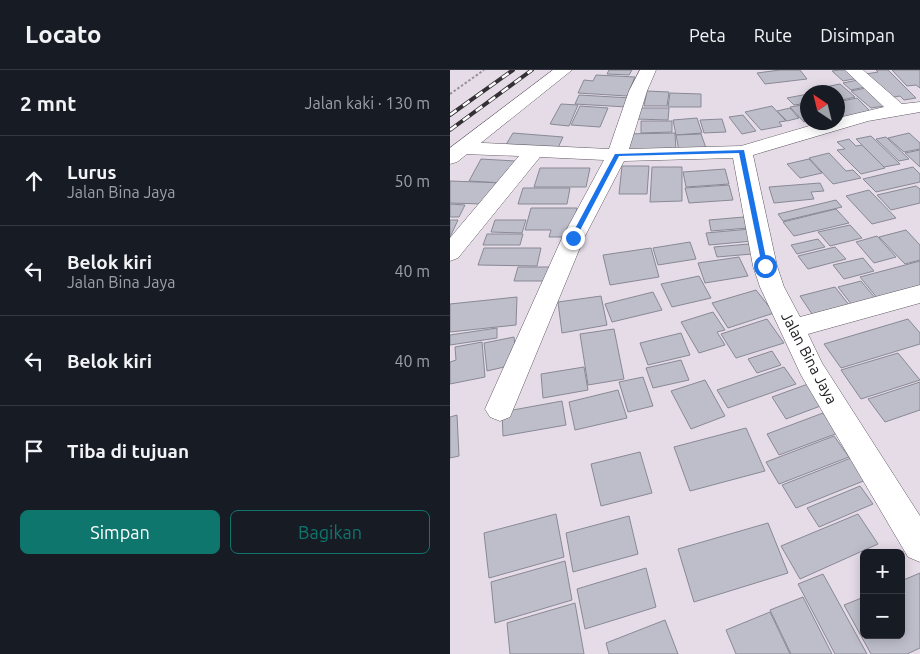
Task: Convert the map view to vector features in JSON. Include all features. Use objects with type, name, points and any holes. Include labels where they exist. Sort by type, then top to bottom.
[{"type":"street","points":[[456,153],[564,70]]},
{"type":"street","points":[[500,409],[573,238],[617,155],[648,70]]},
{"type":"street","points":[[853,70],[898,110]]},
{"type":"street","points":[[456,153],[617,155],[742,152],[866,116],[920,107]]},
{"type":"street","name":"Jalan Bina Jaya","points":[[742,152],[765,266],[772,287],[811,368],[915,527]]},
{"type":"street","points":[[450,253],[533,153]]},
{"type":"street","points":[[792,329],[920,294]]},
{"type":"path","points":[[450,94],[484,70]]},
{"type":"building","points":[[609,70],[632,70],[629,75],[607,74]]},
{"type":"building","points":[[800,70],[807,79],[765,84],[757,73]]},
{"type":"building","points":[[850,70],[859,78],[843,81],[832,71]]},
{"type":"building","points":[[876,70],[888,70],[916,98],[904,100],[900,96],[888,98],[866,74],[878,72]]},
{"type":"building","points":[[892,70],[920,70],[920,88],[916,85],[907,86]]},
{"type":"building","points":[[596,75],[635,77],[627,96],[578,93],[584,80],[593,81]]},
{"type":"building","points":[[863,79],[870,86],[851,90],[843,83]]},
{"type":"building","points":[[871,87],[891,105],[871,108],[851,91]]},
{"type":"building","points":[[845,88],[855,97],[845,99]]},
{"type":"building","points":[[647,91],[669,92],[667,106],[644,106]]},
{"type":"building","points":[[670,93],[701,94],[701,107],[668,107]]},
{"type":"building","points":[[579,95],[631,98],[627,107],[575,104]]},
{"type":"building","points":[[800,96],[800,104],[794,105],[787,98]]},
{"type":"building","points":[[857,98],[872,113],[845,119],[845,101]]},
{"type":"building","points":[[561,104],[578,105],[569,126],[550,124]]},
{"type":"building","points":[[800,105],[800,118],[790,107]]},
{"type":"building","points":[[580,106],[608,108],[600,127],[571,125]]},
{"type":"building","points":[[772,106],[786,121],[779,122],[782,126],[761,130],[745,112]]},
{"type":"building","points":[[638,108],[669,108],[668,120],[636,119]]},
{"type":"building","points":[[790,108],[799,118],[787,121],[777,111]]},
{"type":"building","points":[[743,115],[756,131],[742,134],[729,117]]},
{"type":"building","points":[[697,118],[702,133],[676,135],[673,120]]},
{"type":"building","points":[[722,119],[726,132],[704,133],[700,120]]},
{"type":"building","points":[[641,121],[672,121],[672,132],[641,133]]},
{"type":"building","points":[[513,133],[563,137],[556,152],[504,148]]},
{"type":"building","points":[[675,133],[676,151],[624,152],[625,134]]},
{"type":"building","points":[[909,133],[920,143],[920,149],[904,152],[888,138]]},
{"type":"building","points":[[701,134],[706,148],[679,151],[676,135]]},
{"type":"building","points":[[871,136],[900,164],[884,167],[856,139]]},
{"type":"building","points":[[886,137],[909,159],[899,161],[876,139]]},
{"type":"building","points":[[849,139],[856,146],[862,145],[885,168],[861,174],[837,150],[845,149],[837,142]]},
{"type":"building","points":[[920,150],[920,167],[905,153]]},
{"type":"building","points":[[829,153],[846,171],[853,170],[861,178],[833,184],[809,158]]},
{"type":"building","points":[[481,159],[515,161],[503,183],[469,181]]},
{"type":"building","points":[[809,159],[822,173],[800,178],[787,164]]},
{"type":"building","points":[[622,166],[649,166],[647,194],[619,194]]},
{"type":"building","points":[[652,167],[682,167],[682,201],[650,202]]},
{"type":"building","points":[[913,167],[920,174],[920,182],[876,192],[863,179]]},
{"type":"building","points":[[540,168],[590,168],[586,187],[534,187]]},
{"type":"building","points":[[725,169],[729,184],[686,187],[683,172]]},
{"type":"building","points":[[450,181],[503,183],[483,204],[450,203]]},
{"type":"building","points":[[820,183],[824,191],[811,192],[814,199],[774,203],[769,187]]},
{"type":"building","points":[[729,185],[733,200],[689,203],[685,188]]},
{"type":"building","points":[[916,186],[920,189],[920,203],[891,210],[877,195]]},
{"type":"building","points":[[523,188],[570,188],[567,204],[518,204]]},
{"type":"building","points":[[869,190],[896,218],[872,224],[846,196]]},
{"type":"building","points":[[836,200],[842,207],[783,221],[778,214]]},
{"type":"building","points":[[450,204],[465,205],[459,217],[450,217]]},
{"type":"building","points":[[531,208],[577,208],[571,237],[549,237],[551,230],[525,230]]},
{"type":"building","points":[[836,209],[849,223],[794,236],[783,222]]},
{"type":"building","points":[[744,217],[748,228],[711,231],[709,220]]},
{"type":"building","points":[[450,220],[458,220],[450,237]]},
{"type":"building","points":[[495,220],[526,220],[522,233],[491,232]]},
{"type":"building","points":[[850,225],[862,238],[830,246],[818,232]]},
{"type":"building","points":[[750,229],[753,241],[709,245],[706,233]]},
{"type":"building","points":[[906,230],[920,245],[920,260],[905,264],[879,237]]},
{"type":"building","points":[[487,234],[523,234],[520,245],[483,245]]},
{"type":"building","points":[[877,236],[896,257],[874,263],[856,242]]},
{"type":"building","points":[[818,239],[825,247],[797,254],[791,245]]},
{"type":"building","points":[[690,242],[696,259],[658,265],[653,248]]},
{"type":"building","points":[[749,244],[752,254],[717,257],[714,247]]},
{"type":"building","points":[[835,247],[846,259],[808,269],[798,256]]},
{"type":"building","points":[[484,248],[541,248],[537,266],[478,265]]},
{"type":"building","points":[[651,248],[659,277],[610,285],[603,255]]},
{"type":"building","points":[[739,257],[748,276],[705,283],[698,263]]},
{"type":"building","points":[[863,258],[874,271],[844,279],[833,265]]},
{"type":"building","points":[[920,261],[920,288],[878,299],[860,277]]},
{"type":"building","points":[[518,267],[556,267],[553,281],[514,281]]},
{"type":"building","points":[[699,276],[711,298],[672,307],[661,284]]},
{"type":"building","points":[[861,281],[876,299],[852,305],[838,287]]},
{"type":"building","points":[[835,287],[853,310],[816,320],[800,296]]},
{"type":"building","points":[[756,290],[774,313],[728,328],[712,303]]},
{"type":"building","points":[[653,292],[662,310],[612,322],[605,304]]},
{"type":"building","points":[[601,296],[607,325],[562,333],[558,302]]},
{"type":"building","points":[[517,297],[516,325],[450,332],[450,304]]},
{"type":"building","points":[[713,312],[725,330],[717,332],[725,345],[699,353],[681,322]]},
{"type":"building","points":[[767,319],[784,343],[736,358],[721,334]]},
{"type":"building","points":[[908,319],[920,333],[920,344],[841,368],[824,344]]},
{"type":"building","points":[[497,328],[497,338],[450,345],[450,335]]},
{"type":"building","points":[[614,329],[624,379],[588,385],[580,334]]},
{"type":"building","points":[[681,333],[690,355],[648,365],[640,343]]},
{"type":"building","points":[[514,337],[517,364],[487,371],[484,343]]},
{"type":"building","points":[[482,342],[485,377],[450,384],[450,362],[456,360],[455,347]]},
{"type":"building","points":[[772,351],[781,365],[757,373],[748,359]]},
{"type":"building","points":[[898,353],[920,380],[861,399],[841,370]]},
{"type":"building","points":[[681,360],[689,380],[653,388],[646,368]]},
{"type":"building","points":[[584,367],[588,390],[543,398],[541,374]]},
{"type":"building","points":[[784,367],[796,384],[728,408],[717,390]]},
{"type":"building","points":[[643,377],[653,406],[628,412],[619,382]]},
{"type":"building","points":[[705,380],[725,416],[691,429],[671,391]]},
{"type":"building","points":[[920,382],[920,410],[885,422],[868,399]]},
{"type":"building","points":[[808,384],[823,405],[786,419],[772,397]]},
{"type":"building","points":[[618,390],[627,418],[575,430],[569,402]]},
{"type":"building","points":[[562,401],[566,425],[503,436],[502,412]]},
{"type":"building","points":[[823,413],[838,433],[779,455],[767,434]]},
{"type":"building","points":[[457,415],[459,456],[450,458],[450,417]]},
{"type":"building","points":[[746,428],[765,471],[690,491],[674,447]]},
{"type":"building","points":[[834,436],[849,457],[779,484],[766,462]]},
{"type":"building","points":[[640,452],[652,493],[601,506],[591,464]]},
{"type":"building","points":[[851,458],[866,480],[796,508],[782,485]]},
{"type":"building","points":[[860,486],[873,504],[819,527],[807,508]]},
{"type":"building","points":[[556,514],[564,557],[489,578],[484,533]]},
{"type":"building","points":[[858,514],[878,544],[867,549],[860,549],[860,552],[800,579],[781,546]]},
{"type":"building","points":[[629,516],[638,554],[573,572],[566,533]]},
{"type":"building","points":[[768,523],[788,573],[694,602],[678,549]]},
{"type":"building","points":[[565,561],[572,600],[495,623],[491,582]]},
{"type":"building","points":[[646,568],[656,607],[585,629],[577,589]]},
{"type":"building","points":[[920,573],[920,648],[907,654],[871,654],[863,639],[905,639],[905,579]]},
{"type":"building","points":[[823,574],[867,654],[835,654],[798,584]]},
{"type":"building","points":[[803,597],[832,654],[791,654],[770,610]]},
{"type":"building","points":[[860,599],[860,634],[844,605]]},
{"type":"building","points":[[575,603],[584,654],[510,654],[507,623]]},
{"type":"building","points":[[770,612],[790,654],[736,654],[726,630]]},
{"type":"building","points":[[665,620],[678,654],[609,654],[606,643]]},
{"type":"railway","points":[[450,115],[513,70]]},
{"type":"railway","points":[[450,130],[532,70]]},
{"type":"route","points":[[573,238],[617,155],[742,152],[765,266]]}]
